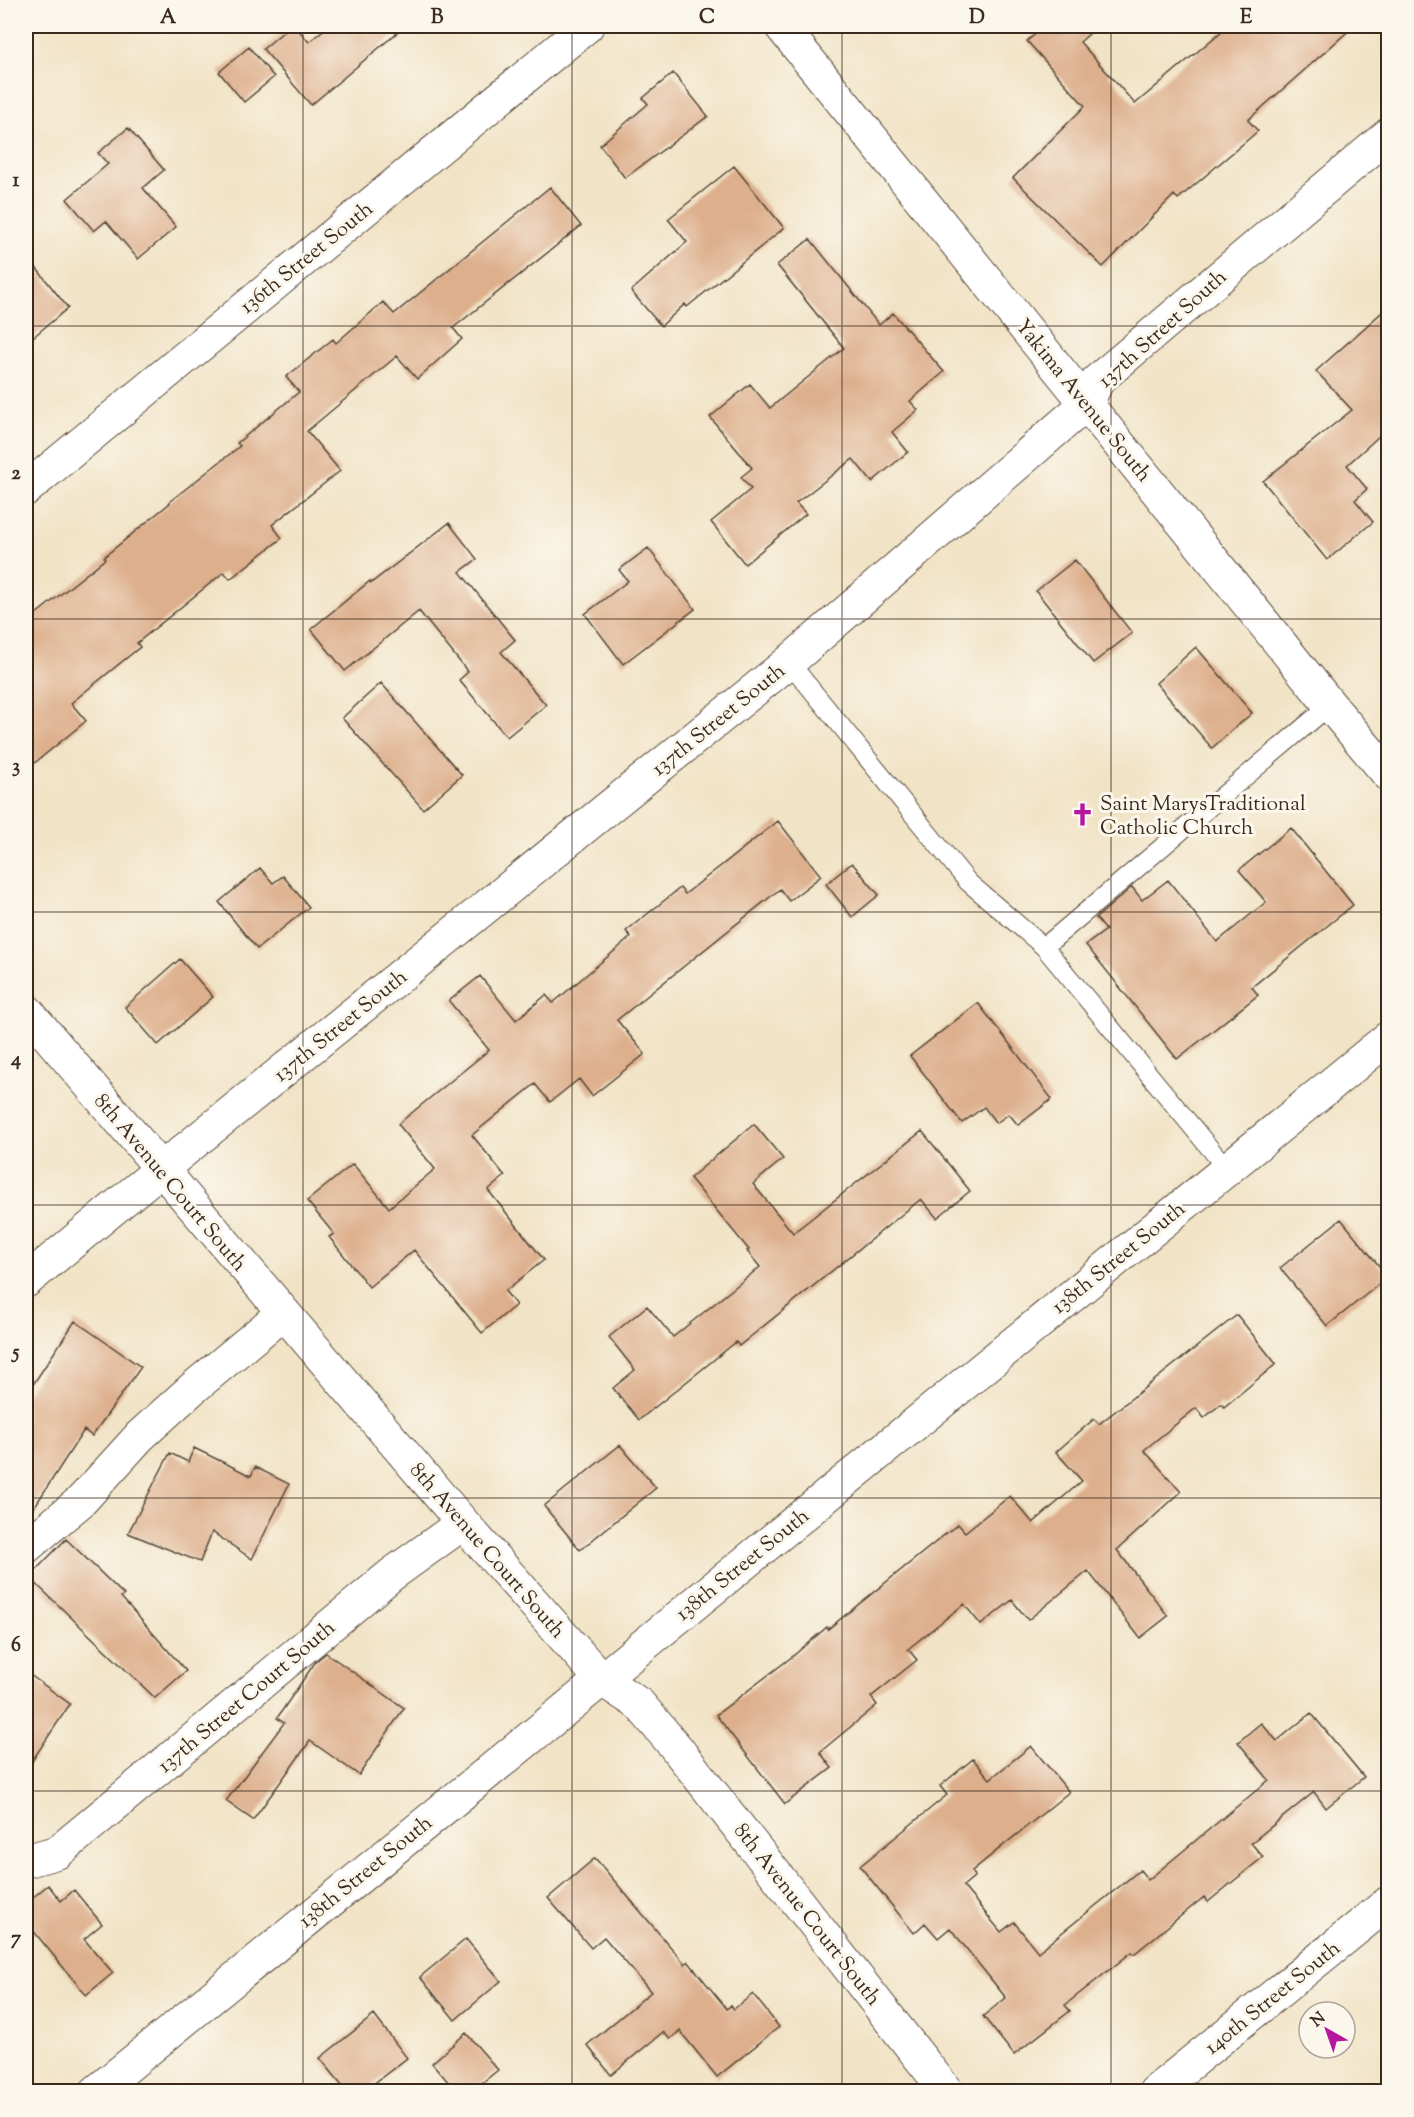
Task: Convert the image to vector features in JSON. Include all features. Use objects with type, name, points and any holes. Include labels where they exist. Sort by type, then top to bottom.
[{"type":"street","name":"136th Street South","points":[[26,489],[587,26]]},
{"type":"street","name":"Yakima Avenue South","points":[[781,26],[1330,705],[1389,774]]},
{"type":"street","name":"137th Street South","points":[[26,1281],[789,662],[1087,403],[1098,380],[1389,135]]},
{"type":"street","name":"8th Avenue Court South","points":[[26,1011],[463,1523],[601,1679],[639,1704],[674,1745],[947,2091]]},
{"type":"street","name":"138th Street South","points":[[96,2091],[1389,1038]]},
{"type":"street","points":[[26,1547],[81,1501],[140,1436],[283,1313]]},
{"type":"street","name":"137th Street Court South","points":[[26,1861],[58,1851],[391,1575],[463,1523]]},
{"type":"street","name":"140th Street South","points":[[1155,2091],[1389,1903]]},
{"type":"lane","points":[[789,662],[968,882],[1044,947],[1227,1169]]},
{"type":"lane","points":[[1044,947],[1330,705]]},
{"type":"building","points":[[290,26],[295,26],[309,42],[328,26],[405,26],[311,105],[263,49]]},
{"type":"building","points":[[1045,26],[1098,26],[1080,42],[1135,104],[1228,26],[1354,26],[1248,120],[1258,131],[1178,199],[1174,195],[1103,267],[1013,178],[1085,106],[1027,41]]},
{"type":"building","points":[[249,47],[274,77],[244,102],[219,72]]},
{"type":"building","points":[[673,73],[708,116],[625,178],[600,145],[648,104],[643,98]]},
{"type":"building","points":[[128,128],[164,170],[143,188],[176,227],[138,259],[106,221],[94,231],[67,199],[108,164],[98,153]]},
{"type":"building","points":[[734,166],[784,228],[687,307],[685,304],[661,326],[631,291],[687,242],[668,219]]},
{"type":"building","points":[[550,187],[581,226],[453,328],[462,339],[417,379],[397,356],[307,431],[340,471],[272,525],[282,538],[230,579],[224,572],[137,643],[140,647],[71,703],[86,721],[26,770],[26,622],[105,559],[104,557],[169,502],[240,446],[237,443],[299,392],[286,377],[333,339],[336,343],[383,302],[394,314]]},
{"type":"building","points":[[810,239],[879,325],[893,313],[944,372],[910,401],[918,410],[892,432],[908,452],[872,482],[853,459],[796,503],[806,514],[745,564],[711,522],[751,489],[741,477],[752,468],[710,417],[750,384],[770,408],[844,348],[777,265]]},
{"type":"building","points":[[26,255],[68,308],[26,343]]},
{"type":"building","points":[[1389,306],[1389,427],[1347,465],[1367,489],[1355,500],[1373,522],[1327,560],[1263,481],[1352,410],[1316,371]]},
{"type":"building","points":[[449,523],[477,559],[460,572],[515,640],[501,652],[546,705],[507,737],[459,680],[468,672],[419,611],[345,671],[311,629],[370,581],[371,583]]},
{"type":"building","points":[[648,548],[695,609],[623,664],[585,614],[628,581],[619,570]]},
{"type":"building","points":[[1075,560],[1132,633],[1093,663],[1036,591]]},
{"type":"building","points":[[1196,647],[1252,713],[1212,748],[1156,683]]},
{"type":"building","points":[[381,683],[462,775],[423,809],[342,718]]},
{"type":"building","points":[[778,821],[821,876],[789,901],[780,889],[617,1020],[645,1054],[592,1096],[579,1079],[550,1102],[535,1084],[472,1135],[505,1176],[488,1190],[544,1260],[505,1291],[516,1305],[482,1333],[414,1250],[369,1287],[329,1237],[334,1234],[307,1201],[353,1164],[389,1208],[435,1169],[398,1124],[489,1050],[449,1001],[480,976],[516,1020],[546,995],[553,1003],[631,937],[626,931],[680,888],[685,894]]},
{"type":"building","points":[[1291,828],[1353,905],[1252,987],[1258,995],[1177,1059],[1086,945],[1106,930],[1096,918],[1132,887],[1142,900],[1168,880],[1217,942],[1266,902],[1239,870]]},
{"type":"building","points":[[852,863],[879,895],[852,917],[826,884]]},
{"type":"building","points":[[260,868],[273,883],[283,876],[309,907],[257,949],[219,902]]},
{"type":"building","points":[[180,959],[213,997],[158,1045],[125,1007]]},
{"type":"building","points":[[978,1003],[1052,1099],[1018,1125],[1009,1114],[996,1123],[984,1107],[962,1123],[910,1056]]},
{"type":"building","points":[[754,1124],[783,1159],[753,1184],[793,1233],[922,1131],[970,1191],[937,1218],[921,1199],[739,1346],[736,1342],[639,1420],[613,1388],[635,1370],[609,1337],[647,1306],[673,1337],[760,1267],[747,1251],[749,1250],[690,1178]]},
{"type":"building","points":[[1341,1219],[1388,1277],[1327,1326],[1280,1268]]},
{"type":"building","points":[[1237,1315],[1276,1364],[1224,1407],[1221,1404],[1204,1418],[1196,1408],[1144,1450],[1181,1492],[1117,1550],[1168,1616],[1140,1638],[1088,1571],[1028,1620],[1012,1600],[981,1625],[964,1604],[908,1649],[917,1660],[871,1697],[877,1705],[820,1752],[832,1768],[785,1804],[716,1715],[827,1627],[828,1629],[958,1524],[965,1532],[1010,1496],[1033,1523],[1082,1481],[1056,1452],[1094,1419],[1099,1424]]},
{"type":"building","points":[[75,1321],[141,1367],[92,1436],[84,1430],[26,1520],[26,1395]]},
{"type":"building","points":[[620,1445],[656,1488],[580,1550],[544,1506]]},
{"type":"building","points":[[194,1448],[251,1476],[255,1467],[289,1484],[252,1559],[212,1532],[200,1562],[128,1533],[170,1453],[188,1462]]},
{"type":"building","points":[[66,1539],[124,1595],[121,1597],[186,1671],[155,1698],[29,1577]]},
{"type":"building","points":[[326,1653],[404,1708],[359,1775],[310,1741],[253,1820],[226,1801],[284,1723],[277,1718],[316,1661]]},
{"type":"building","points":[[26,1672],[70,1704],[26,1770]]},
{"type":"building","points":[[1311,1713],[1364,1777],[1326,1808],[1314,1792],[1251,1843],[1263,1857],[1208,1902],[1204,1897],[1134,1954],[1132,1952],[1065,2005],[1070,2011],[1014,2055],[983,2016],[1006,1998],[950,1928],[938,1938],[925,1923],[914,1933],[860,1866],[947,1795],[940,1786],[973,1759],[990,1779],[1031,1746],[1069,1792],[972,1871],[975,1876],[963,1886],[1001,1932],[1014,1922],[1038,1952],[1140,1870],[1148,1880],[1269,1780],[1238,1742],[1261,1723],[1277,1741]]},
{"type":"building","points":[[595,1858],[685,1964],[688,1961],[727,2009],[731,2005],[734,2009],[753,1994],[779,2027],[717,2077],[680,2031],[670,2039],[663,2032],[611,2075],[587,2045],[651,1992],[604,1937],[591,1948],[548,1898]]},
{"type":"building","points":[[48,1885],[61,1901],[74,1890],[102,1924],[84,1939],[113,1973],[86,1995],[26,1922],[26,1903]]},
{"type":"building","points":[[466,1939],[501,1981],[455,2020],[420,1977]]},
{"type":"building","points":[[374,2015],[407,2058],[364,2091],[347,2091],[320,2058]]},
{"type":"building","points":[[466,2033],[498,2070],[472,2091],[456,2091],[432,2063]]},
{"type":"place","name":"Saint MarysTraditional Catholic Church","points":[[1082,815]]}]
